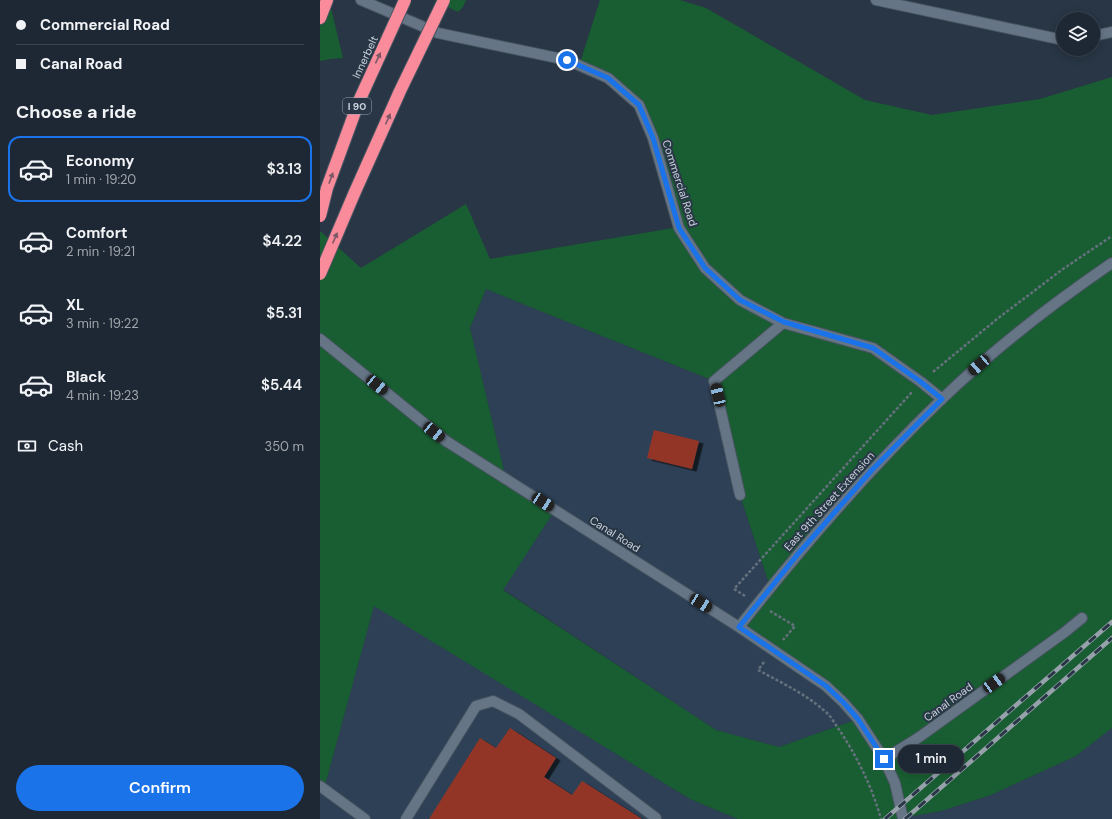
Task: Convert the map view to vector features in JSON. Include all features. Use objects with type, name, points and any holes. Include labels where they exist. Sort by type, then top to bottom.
[{"type":"highway","points":[[320,18],[327,0]]},
{"type":"highway","name":"Innerbelt","points":[[320,216],[327,188],[359,101],[405,0]]},
{"type":"highway","points":[[320,274],[400,91],[444,0]]},
{"type":"street","name":"Commercial Road","points":[[361,0],[438,33],[567,60],[608,78],[639,105],[653,138],[679,228],[705,268],[740,300],[784,322],[873,348],[942,399]]},
{"type":"street","points":[[876,0],[1056,39]]},
{"type":"street","points":[[1100,35],[1112,32]]},
{"type":"street","name":"East 9th Street Extension","points":[[739,627],[798,554],[866,477],[942,399],[994,352],[1027,325],[1083,282],[1112,263]]},
{"type":"street","points":[[740,495],[714,381],[784,322]]},
{"type":"street","name":"Canal Road","points":[[320,339],[446,441],[739,627],[826,686],[858,719],[884,759],[894,783],[903,819]]},
{"type":"street","name":"Canal Road","points":[[884,759],[924,734],[1062,635],[1082,618]]},
{"type":"street","points":[[406,819],[476,706],[493,701],[519,714],[656,819]]},
{"type":"street","points":[[320,786],[365,819]]},
{"type":"path","points":[[949,359],[996,318],[1063,269],[1112,236]]},
{"type":"path","points":[[734,589],[897,409]]},
{"type":"path","points":[[758,670],[806,697],[828,714],[847,741],[864,774],[877,804],[881,819]]},
{"type":"shaded area","points":[[486,289],[714,381],[740,495],[770,587],[826,686],[858,719],[779,747],[716,730],[503,589],[555,510],[506,479],[470,328]]},
{"type":"shaded area","points":[[374,605],[690,799],[738,819],[320,819],[320,786],[324,789]]},
{"type":"shaded area","points":[[1112,728],[1112,819],[907,819],[907,817],[941,811],[991,795],[1076,756]]},
{"type":"green space","points":[[320,0],[325,0],[330,4],[343,58],[320,61]]},
{"type":"green space","points":[[434,0],[466,0],[463,7],[458,12]]},
{"type":"green space","points":[[600,0],[680,0],[706,8],[865,100],[932,115],[1040,99],[1112,77],[1112,728],[1076,756],[991,795],[941,811],[907,817],[907,819],[738,819],[690,799],[374,606],[324,789],[320,786],[320,231],[361,268],[466,204],[490,259],[679,227],[639,105],[608,78],[579,66]],"holes":[[[486,289],[714,381],[740,495],[770,587],[739,627],[843,702],[858,719],[779,747],[716,730],[503,590],[555,510],[506,479],[470,328]]]},
{"type":"building","points":[[654,430],[699,441],[692,469],[647,458]]},
{"type":"building","points":[[510,728],[556,758],[544,777],[572,795],[582,781],[642,819],[429,819],[480,738],[496,748]]},
{"type":"railway","points":[[885,819],[1112,622]]},
{"type":"railway","points":[[905,819],[1112,638]]},
{"type":"route","points":[[567,60],[608,78],[639,105],[653,138],[679,228],[705,268],[740,300],[784,322],[873,348],[942,399],[871,471],[770,587],[739,627],[826,686],[858,719],[884,759]]}]
